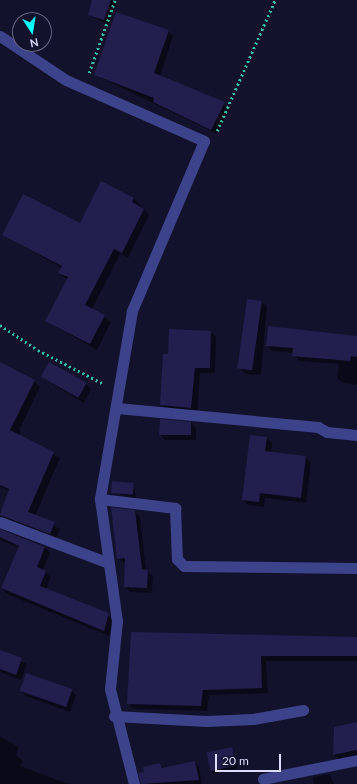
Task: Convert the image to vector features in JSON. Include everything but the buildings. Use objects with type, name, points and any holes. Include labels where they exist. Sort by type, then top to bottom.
[{"type":"lane","points":[[0,36],[83,88],[204,141],[132,311],[120,392],[100,498],[106,562],[118,621],[110,689],[114,716],[134,784]]},
{"type":"lane","points":[[117,408],[318,427],[327,432],[357,435]]},
{"type":"lane","points":[[100,498],[175,508],[177,559],[184,566],[357,568]]},
{"type":"lane","points":[[0,522],[106,562]]},
{"type":"lane","points":[[114,716],[206,720],[253,719],[303,710]]},
{"type":"lane","points":[[263,779],[357,760]]},
{"type":"path","points":[[83,88],[115,0]]},
{"type":"path","points":[[204,141],[214,137],[275,0]]},
{"type":"path","points":[[0,325],[38,350],[120,392]]}]
